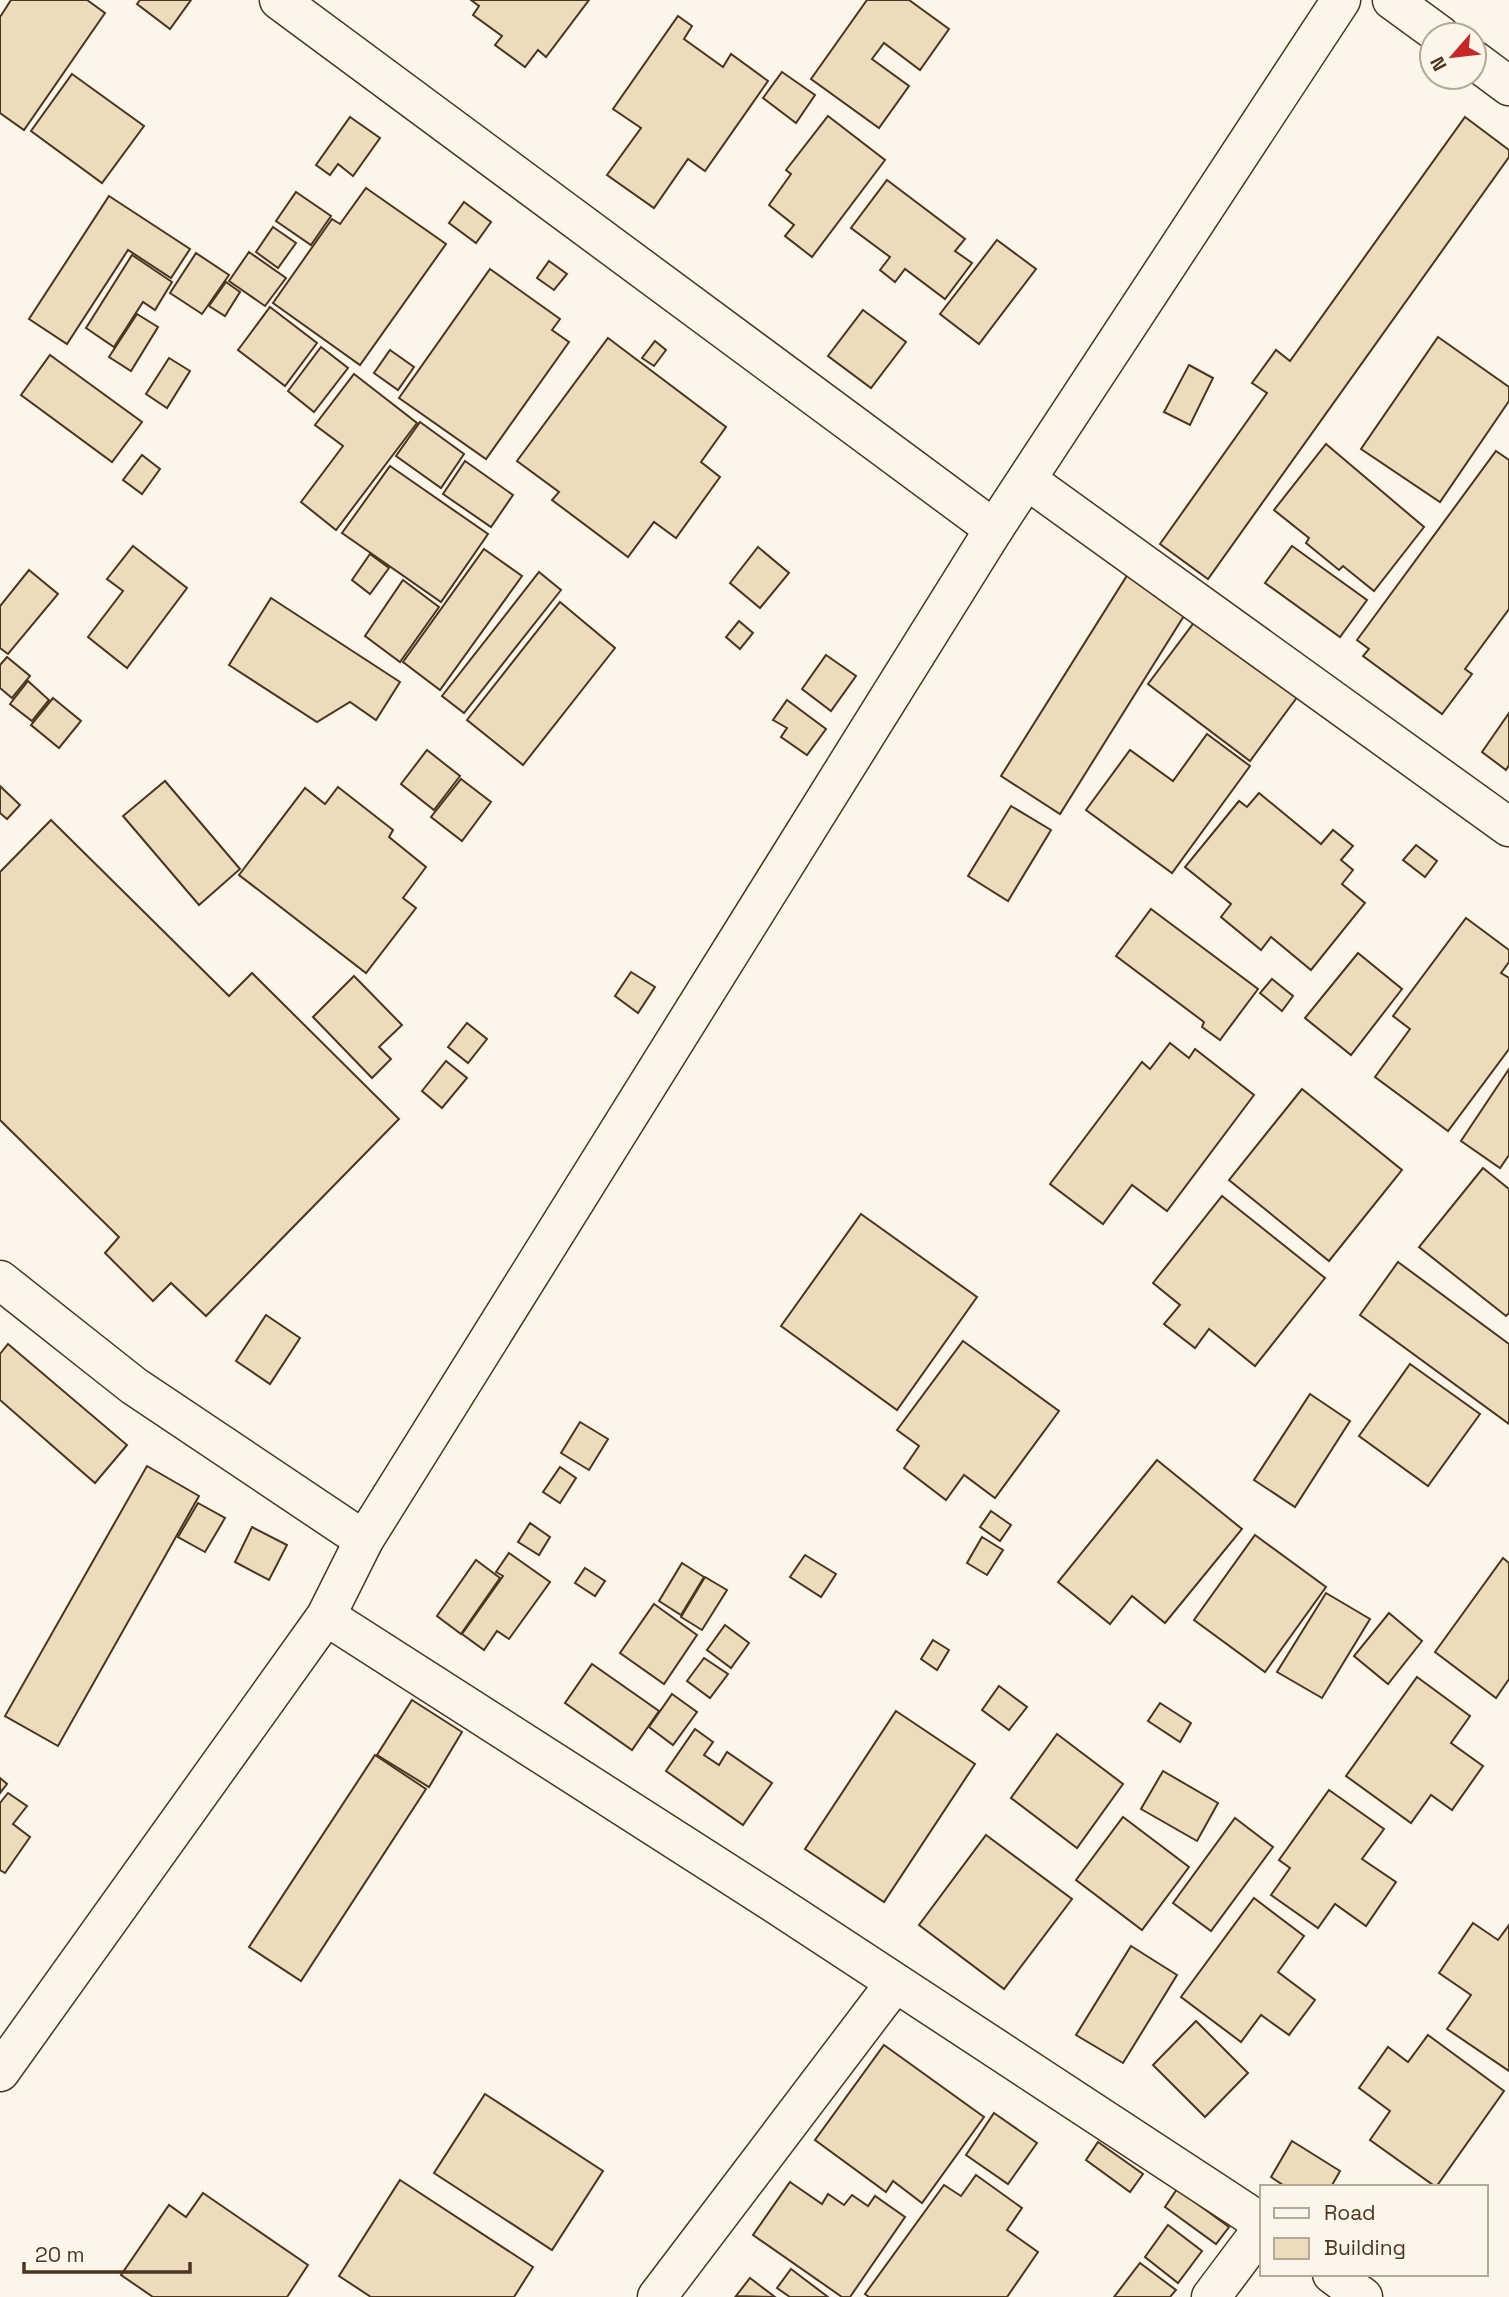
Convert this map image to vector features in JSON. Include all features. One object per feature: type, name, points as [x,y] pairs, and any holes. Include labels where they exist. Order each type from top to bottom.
[{"type":"street","points":[[279,0],[994,529]]},
{"type":"street","points":[[1392,0],[1421,21]]},
{"type":"street","points":[[0,2072],[326,1616],[364,1539],[994,529],[1331,4]]},
{"type":"street","points":[[1488,70],[1509,86]]},
{"type":"street","points":[[1027,480],[1509,827]]},
{"type":"street","points":[[0,1280],[134,1386],[364,1539]]},
{"type":"street","points":[[326,1616],[763,1896],[1260,2225]]},
{"type":"street","points":[[657,2297],[895,1983]]},
{"type":"street","points":[[1211,2297],[1260,2229]]},
{"type":"street","points":[[1335,2276],[1363,2297]]},
{"type":"building","points":[[11,0],[87,0],[105,13],[24,130],[0,113],[0,17]]},
{"type":"building","points":[[140,0],[191,0],[170,29],[137,4]]},
{"type":"building","points":[[471,0],[589,0],[546,57],[538,50],[525,67],[495,45],[502,36],[473,15],[479,6]]},
{"type":"building","points":[[867,0],[909,0],[949,29],[920,70],[884,43],[872,59],[909,86],[879,128],[811,79]]},
{"type":"building","points":[[678,16],[692,26],[684,39],[723,67],[731,54],[768,81],[705,171],[688,159],[654,208],[607,175],[641,128],[613,109]]},
{"type":"building","points":[[782,72],[815,95],[796,123],[763,98]]},
{"type":"building","points":[[72,74],[144,126],[102,183],[31,131]]},
{"type":"building","points":[[828,116],[885,160],[812,257],[785,236],[794,225],[769,205],[791,174],[786,170]]},
{"type":"building","points":[[350,117],[380,138],[353,176],[338,164],[330,175],[316,165]]},
{"type":"building","points":[[1465,117],[1509,150],[1509,157],[1208,579],[1160,544],[1267,393],[1252,383],[1276,350],[1290,361]]},
{"type":"building","points":[[887,180],[965,239],[955,251],[972,263],[945,299],[905,269],[895,282],[880,270],[890,257],[851,228]]},
{"type":"building","points":[[366,188],[446,244],[360,365],[273,303],[332,219],[340,224]]},
{"type":"building","points":[[296,192],[331,216],[311,245],[276,221]]},
{"type":"building","points":[[109,196],[190,249],[171,278],[128,250],[67,344],[29,319]]},
{"type":"building","points":[[464,202],[491,222],[476,243],[449,223]]},
{"type":"building","points":[[273,227],[296,243],[278,268],[256,252]]},
{"type":"building","points":[[997,240],[1036,269],[979,344],[940,314]]},
{"type":"building","points":[[249,252],[286,278],[265,306],[229,281]]},
{"type":"building","points":[[196,253],[229,275],[202,314],[170,293]]},
{"type":"building","points":[[132,255],[172,282],[155,310],[143,302],[114,347],[86,328]]},
{"type":"building","points":[[549,261],[567,274],[554,290],[537,278]]},
{"type":"building","points":[[490,269],[560,319],[552,330],[569,342],[486,459],[399,398]]},
{"type":"building","points":[[226,282],[240,292],[225,316],[209,306]]},
{"type":"building","points":[[270,307],[317,343],[285,386],[238,350]]},
{"type":"building","points":[[863,310],[906,342],[871,388],[828,356]]},
{"type":"building","points":[[137,314],[158,327],[131,371],[109,357]]},
{"type":"building","points":[[1438,337],[1509,387],[1509,401],[1440,502],[1361,449]]},
{"type":"building","points":[[608,338],[726,427],[701,462],[720,477],[676,538],[654,522],[628,557],[552,500],[559,492],[517,461]]},
{"type":"building","points":[[655,341],[666,350],[654,366],[642,358]]},
{"type":"building","points":[[321,347],[348,368],[314,412],[288,391]]},
{"type":"building","points":[[390,350],[414,367],[398,390],[374,373]]},
{"type":"building","points":[[50,355],[142,422],[112,462],[21,395]]},
{"type":"building","points":[[169,358],[190,371],[167,408],[146,394]]},
{"type":"building","points":[[1189,365],[1213,378],[1190,425],[1164,412]]},
{"type":"building","points":[[354,374],[417,423],[336,530],[301,502],[343,446],[315,425]]},
{"type":"building","points":[[420,422],[464,454],[441,488],[396,456]]},
{"type":"building","points":[[1326,444],[1424,527],[1374,591],[1343,566],[1339,570],[1306,543],[1309,538],[1274,510]]},
{"type":"building","points":[[1496,451],[1509,460],[1509,609],[1465,669],[1472,674],[1442,714],[1363,656],[1369,649],[1357,640]]},
{"type":"building","points":[[142,455],[160,469],[142,494],[123,480]]},
{"type":"building","points":[[465,461],[513,495],[491,527],[443,494]]},
{"type":"building","points":[[390,466],[488,534],[441,602],[342,533]]},
{"type":"building","points":[[133,546],[187,588],[127,668],[88,637],[123,591],[107,579]]},
{"type":"building","points":[[1292,546],[1367,600],[1340,637],[1265,583]]},
{"type":"building","points":[[758,547],[789,573],[760,608],[730,583]]},
{"type":"building","points":[[484,549],[522,576],[440,690],[403,662]]},
{"type":"building","points":[[370,554],[389,568],[370,594],[352,580]]},
{"type":"building","points":[[29,570],[58,594],[8,654],[0,648],[0,606]]},
{"type":"building","points":[[539,572],[561,590],[464,713],[442,696]]},
{"type":"building","points":[[1128,574],[1187,611],[1060,814],[1001,776]]},
{"type":"building","points":[[403,580],[439,607],[400,662],[365,636]]},
{"type":"building","points":[[271,598],[400,682],[376,720],[350,702],[317,722],[229,665]]},
{"type":"building","points":[[560,602],[615,648],[523,765],[467,720]]},
{"type":"building","points":[[1196,620],[1298,696],[1250,761],[1148,684]]},
{"type":"building","points":[[739,621],[753,633],[740,649],[726,637]]},
{"type":"building","points":[[826,655],[856,676],[831,711],[802,689]]},
{"type":"building","points":[[7,657],[30,676],[12,698],[0,688],[0,665]]},
{"type":"building","points":[[28,681],[49,700],[32,721],[10,704]]},
{"type":"building","points":[[53,698],[81,721],[59,748],[31,725]]},
{"type":"building","points":[[787,700],[826,729],[807,755],[781,737],[787,728],[773,720]]},
{"type":"building","points":[[1509,713],[1509,765],[1506,770],[1482,752]]},
{"type":"building","points":[[1207,734],[1250,766],[1172,873],[1086,810],[1130,750],[1173,781]]},
{"type":"building","points":[[427,750],[460,776],[434,810],[401,784]]},
{"type":"building","points":[[461,779],[491,802],[462,841],[431,817]]},
{"type":"building","points":[[165,781],[240,869],[199,905],[123,816]]},
{"type":"building","points":[[0,786],[20,805],[7,819],[0,813]]},
{"type":"building","points":[[338,787],[393,830],[389,837],[426,867],[403,898],[416,908],[366,973],[239,875],[305,788],[325,804]]},
{"type":"building","points":[[1259,793],[1321,844],[1333,830],[1353,846],[1341,860],[1353,870],[1342,884],[1365,903],[1311,970],[1271,937],[1261,950],[1221,917],[1231,904],[1185,867],[1239,801],[1247,807]]},
{"type":"building","points":[[1011,806],[1051,830],[1008,901],[968,876]]},
{"type":"building","points":[[51,820],[229,996],[252,973],[399,1119],[206,1316],[171,1283],[153,1301],[105,1253],[119,1237],[0,1120],[0,872]]},
{"type":"building","points":[[1416,845],[1437,861],[1425,877],[1403,860]]},
{"type":"building","points":[[1151,909],[1258,989],[1220,1040],[1202,1027],[1204,1022],[1116,956]]},
{"type":"building","points":[[1466,918],[1509,950],[1509,962],[1501,973],[1509,978],[1509,1049],[1448,1131],[1375,1077],[1410,1029],[1393,1016]]},
{"type":"building","points":[[1358,953],[1402,989],[1351,1055],[1305,1018]]},
{"type":"building","points":[[631,972],[655,987],[638,1013],[615,996]]},
{"type":"building","points":[[354,976],[402,1025],[379,1047],[391,1059],[372,1078],[313,1017]]},
{"type":"building","points":[[1272,979],[1293,996],[1282,1011],[1260,993]]},
{"type":"building","points":[[467,1023],[487,1039],[468,1063],[448,1047]]},
{"type":"building","points":[[1170,1043],[1189,1058],[1195,1049],[1254,1095],[1167,1211],[1132,1185],[1103,1224],[1050,1184],[1142,1062],[1150,1069]]},
{"type":"building","points":[[446,1061],[467,1078],[442,1108],[422,1091]]},
{"type":"building","points":[[1509,1069],[1509,1155],[1500,1168],[1461,1141]]},
{"type":"building","points":[[1302,1089],[1402,1170],[1329,1261],[1229,1180]]},
{"type":"building","points":[[1483,1168],[1509,1189],[1509,1313],[1506,1316],[1419,1247]]},
{"type":"building","points":[[1222,1196],[1325,1278],[1255,1366],[1209,1329],[1195,1348],[1164,1324],[1180,1305],[1153,1283]]},
{"type":"building","points":[[861,1214],[977,1297],[897,1410],[781,1326]]},
{"type":"building","points":[[1398,1262],[1509,1344],[1509,1424],[1360,1315]]},
{"type":"building","points":[[266,1315],[300,1338],[270,1384],[236,1361]]},
{"type":"building","points":[[963,1341],[1059,1411],[995,1498],[964,1475],[946,1500],[904,1468],[919,1446],[897,1430]]},
{"type":"building","points":[[8,1344],[127,1445],[95,1483],[0,1400],[0,1354]]},
{"type":"building","points":[[1410,1364],[1480,1414],[1428,1486],[1359,1436]]},
{"type":"building","points":[[1310,1394],[1350,1421],[1295,1507],[1254,1480]]},
{"type":"building","points":[[580,1422],[608,1439],[589,1470],[561,1453]]},
{"type":"building","points":[[1157,1460],[1242,1529],[1165,1623],[1132,1596],[1110,1624],[1058,1582]]},
{"type":"building","points":[[147,1466],[199,1496],[58,1746],[5,1716]]},
{"type":"building","points":[[560,1467],[576,1478],[560,1503],[543,1492]]},
{"type":"building","points":[[198,1503],[225,1518],[205,1552],[178,1537]]},
{"type":"building","points":[[991,1511],[1011,1525],[1000,1541],[980,1527]]},
{"type":"building","points":[[530,1523],[550,1537],[539,1555],[518,1542]]},
{"type":"building","points":[[252,1527],[287,1545],[269,1580],[235,1562]]},
{"type":"building","points":[[1255,1535],[1326,1587],[1265,1672],[1194,1620]]},
{"type":"building","points":[[982,1537],[1003,1550],[987,1575],[967,1563]]},
{"type":"building","points":[[509,1553],[550,1582],[509,1639],[497,1631],[484,1650],[462,1634],[503,1576],[496,1572]]},
{"type":"building","points":[[805,1555],[836,1574],[821,1597],[790,1577]]},
{"type":"building","points":[[1503,1558],[1509,1563],[1509,1679],[1496,1698],[1435,1652]]},
{"type":"building","points":[[476,1560],[500,1578],[461,1634],[437,1616]]},
{"type":"building","points":[[682,1563],[704,1577],[681,1615],[659,1601]]},
{"type":"building","points":[[585,1568],[605,1581],[595,1596],[575,1583]]},
{"type":"building","points":[[705,1577],[727,1590],[702,1630],[681,1617]]},
{"type":"building","points":[[1326,1593],[1370,1619],[1322,1698],[1277,1672]]},
{"type":"building","points":[[654,1604],[697,1635],[664,1684],[620,1653]]},
{"type":"building","points":[[1389,1613],[1422,1641],[1388,1684],[1354,1656]]},
{"type":"building","points":[[725,1625],[749,1643],[731,1668],[707,1650]]},
{"type":"building","points":[[933,1640],[949,1650],[937,1670],[921,1659]]},
{"type":"building","points":[[704,1658],[728,1674],[710,1698],[687,1681]]},
{"type":"building","points":[[592,1664],[659,1711],[632,1750],[565,1703]]},
{"type":"building","points":[[1417,1677],[1470,1716],[1451,1743],[1483,1766],[1452,1810],[1431,1795],[1411,1823],[1346,1776]]},
{"type":"building","points":[[999,1686],[1027,1707],[1009,1730],[982,1710]]},
{"type":"building","points":[[672,1694],[697,1712],[673,1745],[649,1727]]},
{"type":"building","points":[[412,1700],[462,1732],[429,1787],[377,1755]]},
{"type":"building","points":[[1160,1703],[1191,1723],[1180,1742],[1148,1721]]},
{"type":"building","points":[[896,1711],[975,1764],[884,1902],[805,1849]]},
{"type":"building","points":[[695,1729],[713,1742],[704,1755],[719,1765],[727,1752],[772,1783],[743,1825],[666,1771]]},
{"type":"building","points":[[1057,1734],[1123,1784],[1077,1848],[1011,1798]]},
{"type":"building","points":[[375,1755],[426,1789],[301,1981],[249,1947]]},
{"type":"building","points":[[1163,1771],[1218,1803],[1197,1841],[1141,1809]]},
{"type":"building","points":[[0,1778],[7,1784],[0,1793]]},
{"type":"building","points":[[1329,1790],[1384,1829],[1362,1859],[1396,1882],[1366,1926],[1335,1904],[1318,1928],[1271,1895],[1290,1868],[1279,1860]]},
{"type":"building","points":[[8,1793],[27,1806],[13,1824],[30,1837],[5,1873],[0,1870],[0,1803]]},
{"type":"building","points":[[1123,1817],[1189,1867],[1142,1930],[1076,1880]]},
{"type":"building","points":[[1235,1818],[1273,1847],[1211,1931],[1173,1903]]},
{"type":"building","points":[[986,1835],[1072,1899],[1004,1989],[919,1925]]},
{"type":"building","points":[[1254,1898],[1304,1936],[1278,1972],[1315,2000],[1289,2035],[1261,2015],[1241,2042],[1181,1997]]},
{"type":"building","points":[[1473,1923],[1498,1940],[1509,1925],[1509,2071],[1447,2029],[1471,1995],[1439,1973]]},
{"type":"building","points":[[1131,1946],[1177,1975],[1123,2063],[1076,2035]]},
{"type":"building","points":[[1196,2021],[1248,2073],[1205,2117],[1153,2065]]},
{"type":"building","points":[[1428,2035],[1504,2091],[1437,2185],[1433,2185],[1370,2140],[1390,2111],[1359,2088],[1388,2047],[1408,2062]]},
{"type":"building","points":[[884,2045],[984,2117],[922,2203],[893,2181],[886,2192],[815,2140]]},
{"type":"building","points":[[485,2094],[603,2171],[552,2250],[434,2173]]},
{"type":"building","points":[[994,2113],[1037,2143],[1008,2184],[966,2155]]},
{"type":"building","points":[[1292,2141],[1340,2171],[1332,2185],[1283,2185],[1271,2177]]},
{"type":"building","points":[[1098,2142],[1143,2174],[1130,2192],[1086,2160]]},
{"type":"building","points":[[976,2175],[1022,2208],[1007,2230],[1038,2252],[1007,2297],[869,2297],[865,2294],[944,2185],[961,2196]]},
{"type":"building","points":[[400,2180],[533,2267],[514,2297],[371,2297],[339,2276]]},
{"type":"building","points":[[790,2182],[822,2204],[828,2194],[844,2205],[852,2195],[868,2206],[875,2196],[905,2217],[850,2297],[842,2297],[753,2235]]},
{"type":"building","points":[[1177,2189],[1229,2227],[1216,2244],[1165,2207]]},
{"type":"building","points":[[203,2193],[308,2265],[287,2297],[153,2297],[121,2275],[169,2205],[186,2217]]},
{"type":"building","points":[[1168,2225],[1202,2251],[1178,2283],[1145,2257]]},
{"type":"building","points":[[1140,2263],[1176,2290],[1170,2297],[1114,2297]]},
{"type":"building","points":[[791,2269],[828,2297],[790,2297],[777,2288]]},
{"type":"building","points":[[750,2278],[775,2297],[736,2296]]}]
